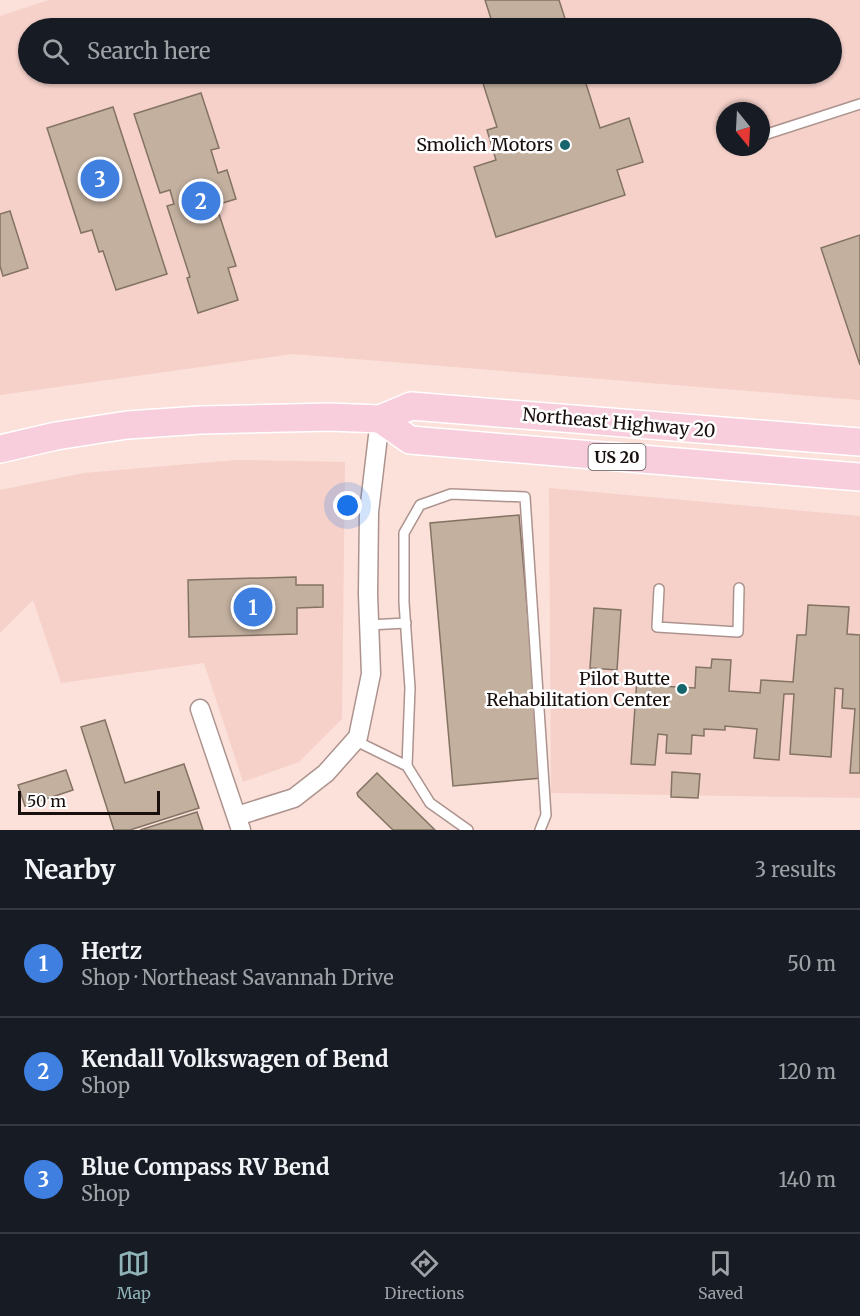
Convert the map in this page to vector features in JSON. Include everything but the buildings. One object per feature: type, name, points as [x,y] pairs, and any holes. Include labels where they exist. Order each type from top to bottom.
[{"type":"main road","name":"Northeast Highway 20","points":[[0,449],[56,436],[127,425],[201,420],[330,417],[380,419],[411,406],[860,442]]},
{"type":"main road","name":"Northeast Highway 20","points":[[380,419],[410,440],[860,477]]},
{"type":"main road","points":[[0,432],[36,423],[56,436],[37,454],[0,463]]},
{"type":"street","points":[[200,709],[239,823],[294,798],[326,773],[358,737],[371,674],[369,512],[380,419]]},
{"type":"lane","points":[[770,133],[860,104]]},
{"type":"lane","points":[[407,766],[410,688],[404,533],[420,505],[452,494],[525,497],[546,815],[540,830]]},
{"type":"lane","points":[[659,589],[657,627],[738,632],[739,588]]},
{"type":"lane","points":[[369,624],[406,623]]},
{"type":"lane","points":[[354,740],[407,766],[430,803],[468,830]]},
{"type":"shaded area","points":[[49,0],[860,0],[860,400],[293,354],[0,395],[0,16]]},
{"type":"shaded area","points":[[236,460],[345,462],[342,719],[299,762],[243,782],[204,663],[61,683],[33,600],[0,633],[0,490],[84,473]]},
{"type":"shaded area","points":[[549,488],[860,516],[860,798],[551,793]]},
{"type":"place","name":"Smolich Motors","points":[[565,145]]},
{"type":"place","name":"Blue Compass RV Bend","points":[[100,179]]},
{"type":"place","name":"Kendall Volkswagen of Bend","points":[[201,201]]},
{"type":"place","name":"Hertz","points":[[253,607]]},
{"type":"place","name":"Pilot Butte Rehabilitation Center","points":[[682,689]]}]
